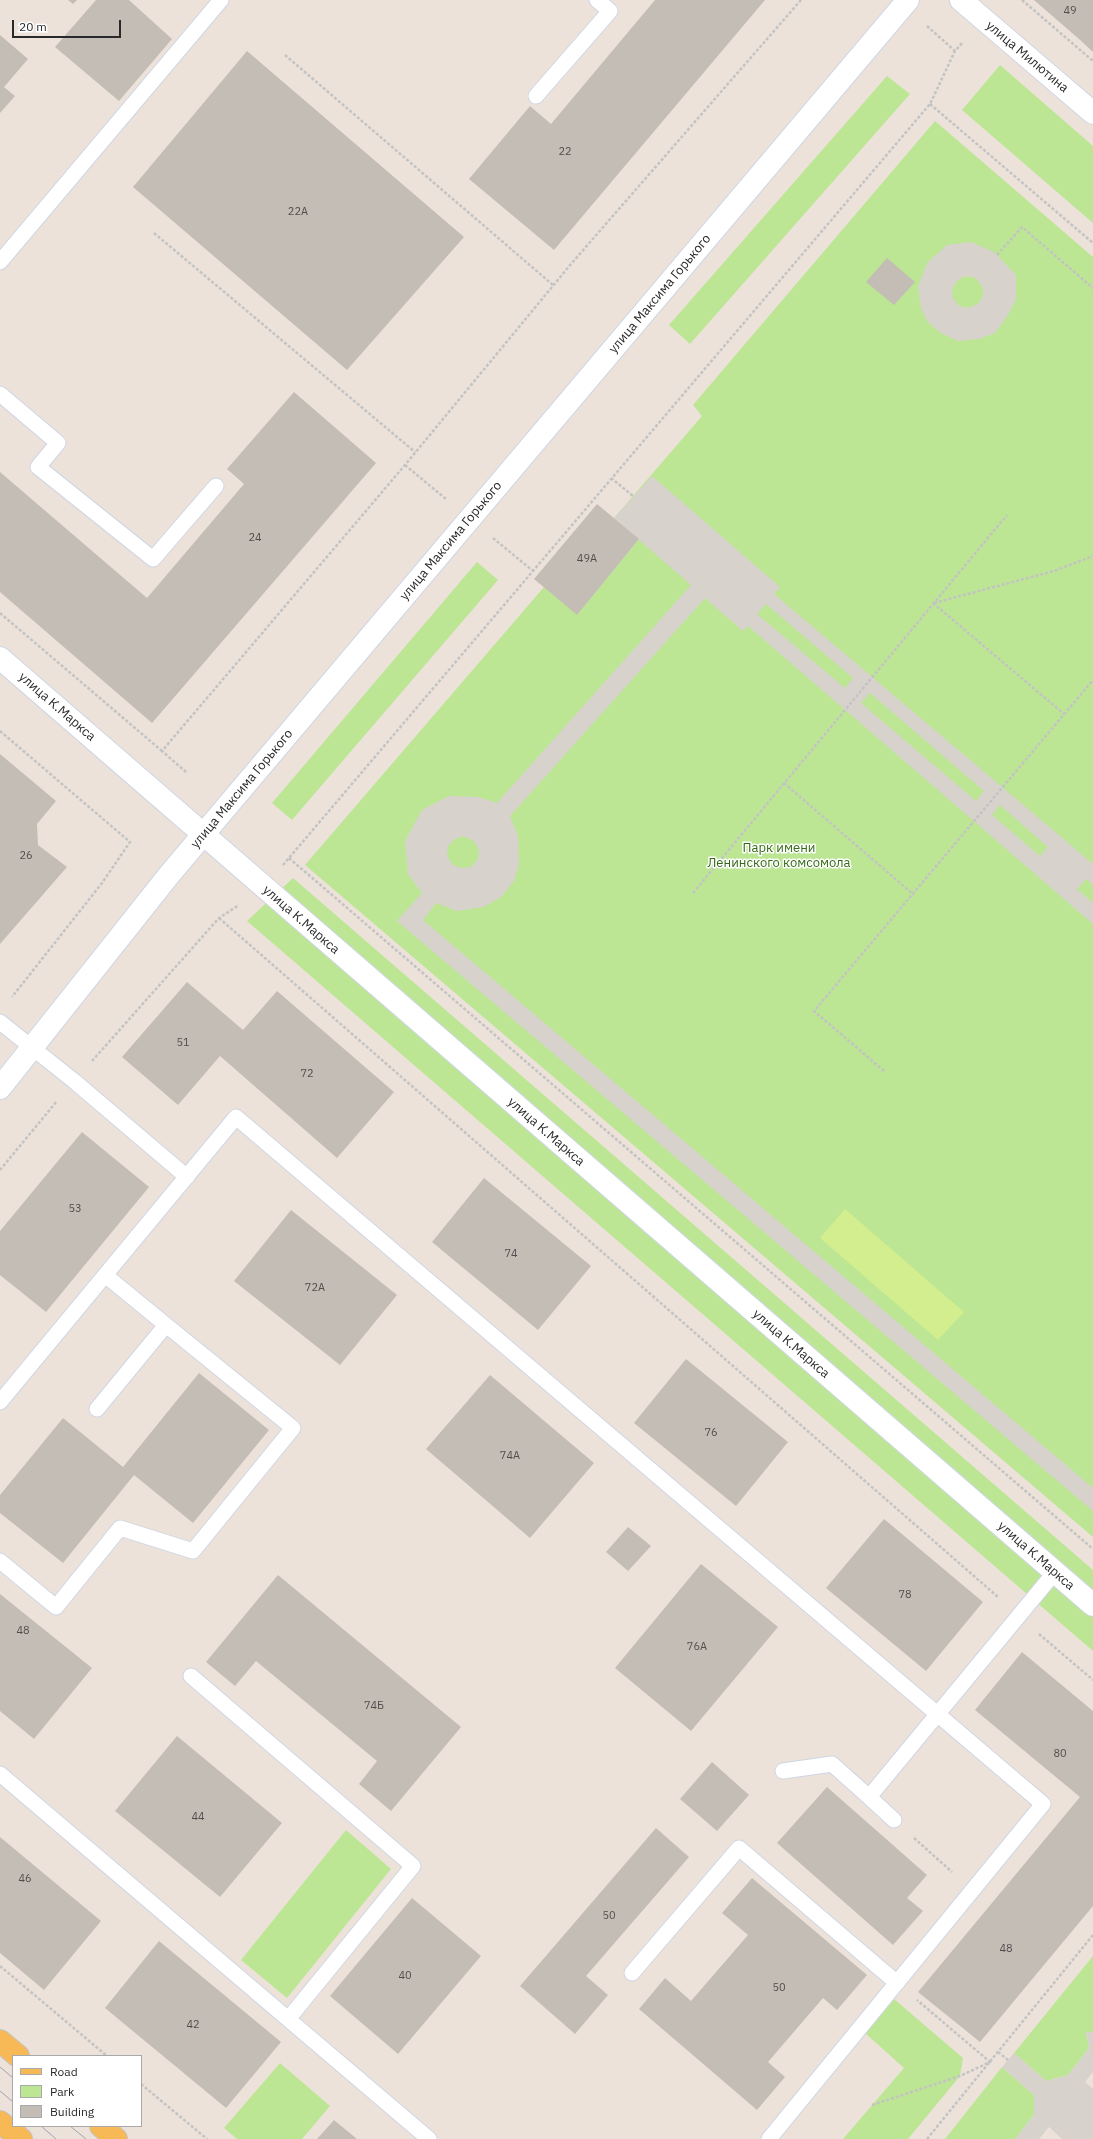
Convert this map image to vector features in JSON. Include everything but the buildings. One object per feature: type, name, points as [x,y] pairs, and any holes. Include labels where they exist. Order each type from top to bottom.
[{"type":"main road","points":[[0,2041],[17,2055]]},
{"type":"main road","points":[[0,2122],[21,2139]]},
{"type":"main road","points":[[101,2127],[116,2139]]},
{"type":"street","name":"улица Максима Горького","points":[[0,1088],[203,835],[908,0]]},
{"type":"street","name":"улица Милютина","points":[[960,0],[1093,113]]},
{"type":"street","name":"улица К.Маркса","points":[[0,658],[1093,1605]]},
{"type":"lane","points":[[0,262],[221,0]]},
{"type":"lane","points":[[536,96],[610,11],[597,0]]},
{"type":"lane","points":[[0,394],[58,443],[38,467],[153,559],[216,486]]},
{"type":"lane","points":[[0,1022],[74,1081],[186,1177]]},
{"type":"lane","points":[[0,1402],[236,1117],[1043,1804],[973,1892],[770,2139]]},
{"type":"lane","points":[[0,1562],[56,1607],[120,1528],[193,1551],[293,1428],[105,1275]]},
{"type":"lane","points":[[97,1409],[166,1325]]},
{"type":"lane","points":[[869,1797],[1055,1572]]},
{"type":"lane","points":[[190,1676],[413,1866],[289,2018]]},
{"type":"lane","points":[[783,1771],[832,1764],[894,1820]]},
{"type":"lane","points":[[0,1774],[289,2018],[429,2139]]},
{"type":"lane","points":[[632,1973],[739,1848],[897,1983]]},
{"type":"path","points":[[162,751],[415,452],[553,285],[801,0]]},
{"type":"path","points":[[1022,0],[1093,61]]},
{"type":"path","points":[[982,19],[955,51],[930,104],[289,858],[1093,1548]]},
{"type":"path","points":[[285,55],[553,285]]},
{"type":"path","points":[[930,104],[1093,243]]},
{"type":"path","points":[[997,255],[1022,227],[1093,288]]},
{"type":"path","points":[[154,232],[415,452]]},
{"type":"path","points":[[612,478],[633,496]]},
{"type":"path","points":[[693,893],[1007,515]]},
{"type":"path","points":[[933,604],[1054,571],[1093,556]]},
{"type":"path","points":[[933,604],[1064,714]]},
{"type":"path","points":[[0,613],[186,772]]},
{"type":"path","points":[[884,1071],[814,1010],[914,895],[1093,680]]},
{"type":"path","points":[[0,730],[130,842],[102,884],[10,999]]},
{"type":"path","points":[[784,783],[914,895]]},
{"type":"path","points":[[0,1170],[74,1081],[219,918],[1093,1680]]},
{"type":"path","points":[[894,1820],[973,1892]]},
{"type":"path","points":[[927,2139],[1093,1935]]},
{"type":"path","points":[[0,1966],[107,2055]]},
{"type":"path","points":[[897,1983],[990,2062]]},
{"type":"path","points":[[998,2052],[1008,2060]]},
{"type":"path","points":[[872,2105],[960,2076],[990,2062]]},
{"type":"path","points":[[142,2085],[207,2139]]},
{"type":"green space","points":[[1000,65],[1093,146],[1093,223],[962,110]]},
{"type":"green space","points":[[887,76],[910,94],[690,344],[669,325]]},
{"type":"green space","name":"Парк имени Ленинского комсомола","points":[[935,121],[1093,257],[1093,1537],[305,865],[544,587],[577,614],[639,539],[614,518],[702,416],[693,405]]},
{"type":"green space","points":[[477,562],[498,580],[292,820],[272,803]]},
{"type":"green space","points":[[293,878],[1093,1570],[1093,1651],[247,921]]},
{"type":"green space","points":[[845,1209],[964,1312],[938,1340],[820,1238]]},
{"type":"green space","points":[[346,1830],[391,1869],[287,1998],[241,1960]]},
{"type":"green space","points":[[1093,1956],[1093,2032],[1086,2032],[1089,2048],[1068,2075],[1046,2081],[1014,2053]]},
{"type":"green space","points":[[894,1999],[963,2058],[960,2076],[908,2139],[843,2139],[904,2068],[865,2033]]},
{"type":"green space","points":[[280,2063],[330,2106],[302,2139],[237,2139],[224,2128]]},
{"type":"green space","points":[[1002,2067],[1034,2095],[1034,2115],[1015,2139],[945,2139]]},
{"type":"shaded area","points":[[971,242],[994,252],[1016,275],[1016,299],[1008,315],[995,333],[979,339],[958,341],[941,333],[927,321],[921,308],[918,287],[927,263],[947,245]],"holes":[[[965,276],[976,278],[983,288],[983,296],[978,304],[968,308],[959,306],[953,298],[952,289],[957,281]]]},
{"type":"shaded area","points":[[652,476],[780,587],[774,594],[1093,864],[1093,885],[1086,879],[1077,889],[1093,903],[1093,924],[748,626],[743,631],[705,598],[510,816],[518,836],[519,864],[514,881],[501,897],[483,907],[457,911],[436,903],[423,920],[1093,1488],[1093,1511],[397,921],[422,893],[408,874],[405,841],[422,810],[449,796],[478,797],[497,803],[691,585],[614,518]],"holes":[[[766,604],[853,678],[845,688],[757,614]],[[870,693],[984,791],[976,801],[861,703]],[[1000,805],[1048,847],[1040,856],[992,815]],[[463,836],[474,841],[479,850],[478,859],[471,867],[462,868],[453,865],[447,856],[448,846],[455,839]]]},
{"type":"shaded area","points":[[1086,2032],[1093,2032],[1093,2072],[1085,2082],[1093,2089],[1093,2139],[1062,2139],[1049,2127],[1039,2139],[1015,2139],[1034,2115],[1034,2095],[1002,2067],[1014,2053],[1046,2081],[1068,2075],[1089,2048]]},
{"type":"tram line","points":[[0,2067],[12,2077]]},
{"type":"tram line","points":[[0,2091],[12,2101]]},
{"type":"tram line","points":[[42,2127],[56,2139]]},
{"type":"tram line","points":[[71,2127],[86,2139]]}]
